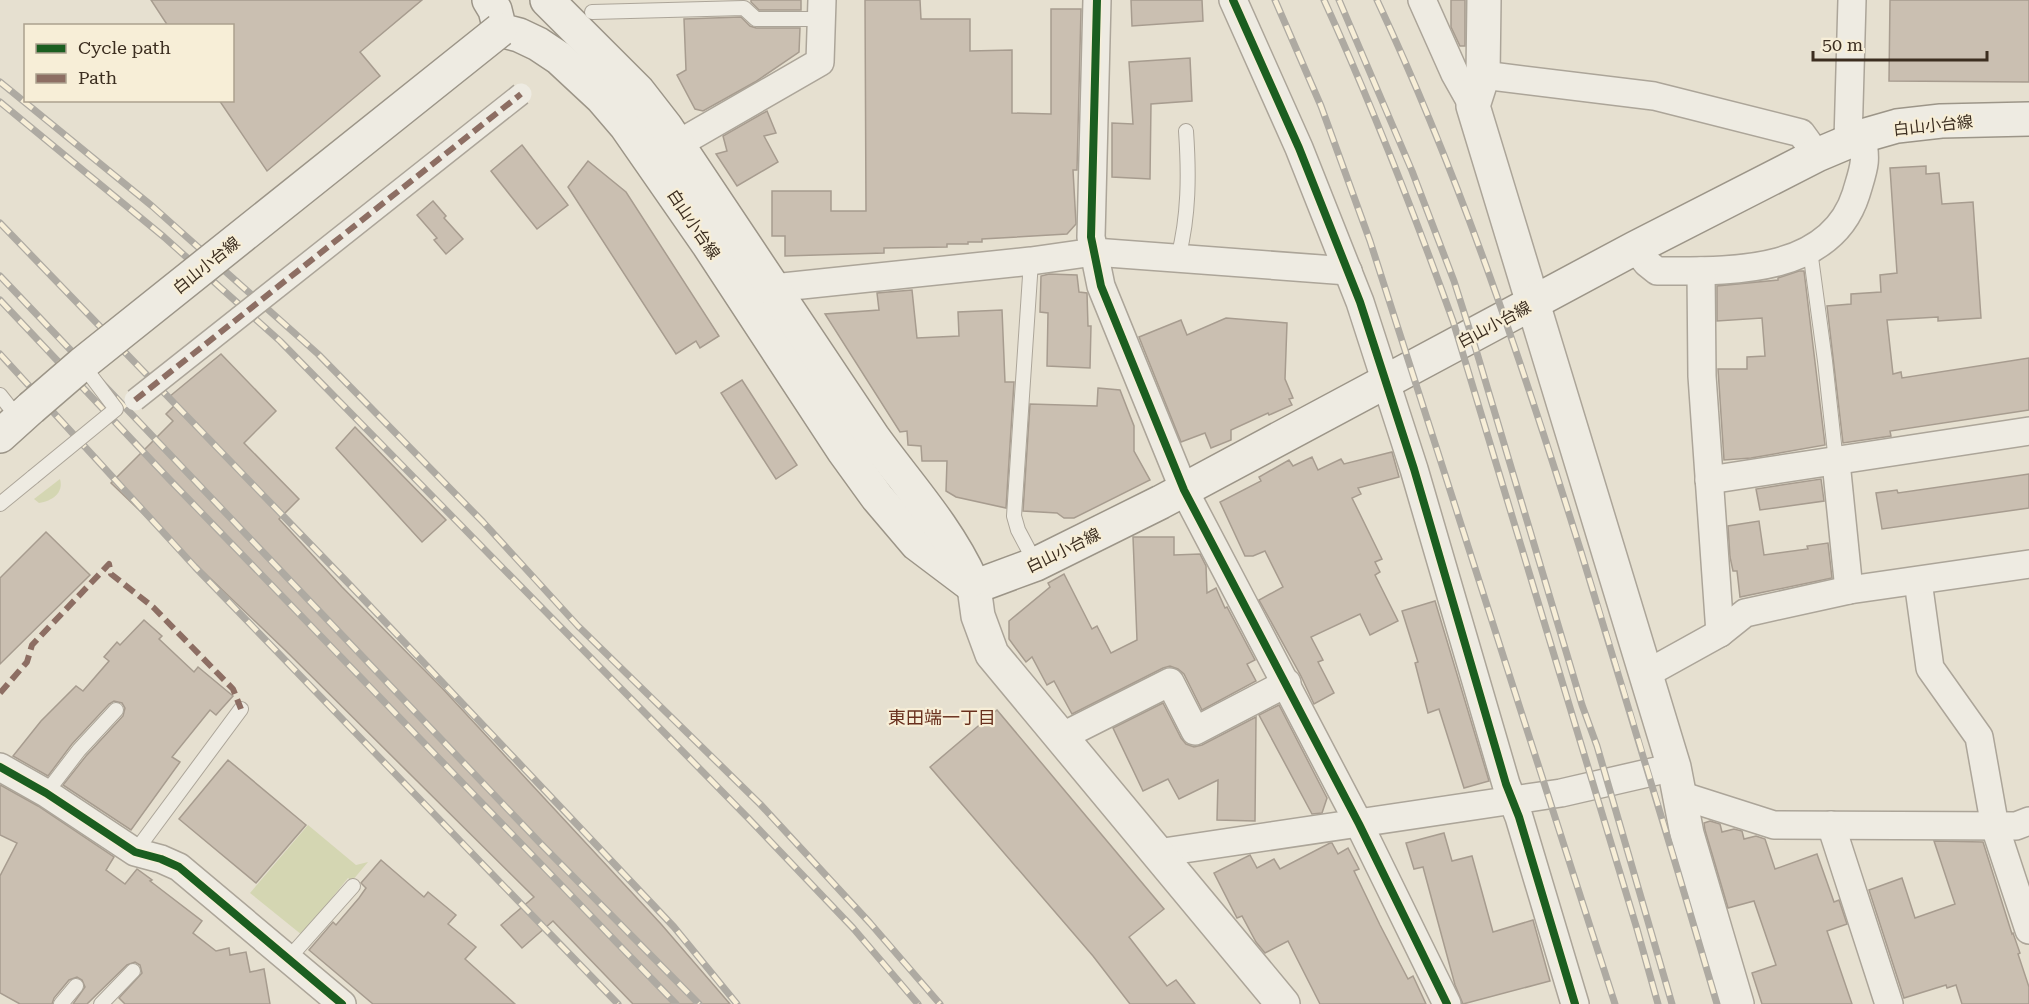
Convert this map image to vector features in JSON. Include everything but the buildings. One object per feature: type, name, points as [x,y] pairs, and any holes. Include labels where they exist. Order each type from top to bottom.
[{"type":"main road","name":"白山小台線","points":[[547,0],[587,14],[638,91],[678,144],[873,437],[940,524],[960,556],[974,587]]},
{"type":"main road","points":[[1484,0],[1483,75],[1473,106],[1646,674],[1677,781],[1687,834],[1737,1004]]},
{"type":"main road","name":"白山小台線","points":[[13,414],[82,364],[494,15],[519,35],[559,58],[602,98],[626,126],[685,210],[843,450],[877,497],[917,544],[974,587]]},
{"type":"main road","name":"白山小台線","points":[[974,587],[1036,564],[1184,490],[1635,248],[1817,154],[1855,138],[1897,126],[1941,121],[2029,119]]},
{"type":"main road","points":[[974,587],[982,632],[992,654],[1283,1004]]},
{"type":"street","points":[[1097,0],[1091,237],[1101,286],[1184,490],[1287,683],[1447,1004]]},
{"type":"street","points":[[1233,0],[1299,148],[1348,271],[1387,381],[1506,784],[1575,1004]]},
{"type":"street","points":[[1422,0],[1455,74],[1473,106]]},
{"type":"street","points":[[1635,248],[1657,271],[1750,269],[1810,250],[1834,232],[1845,220],[1852,206],[1866,161],[1855,138],[1852,0]]},
{"type":"street","points":[[678,144],[820,62],[822,9]]},
{"type":"street","points":[[1483,75],[1654,96],[1801,133],[1817,154]]},
{"type":"street","points":[[135,400],[521,94]]},
{"type":"street","points":[[773,288],[1031,261],[1094,252],[1348,271]]},
{"type":"street","points":[[1701,271],[1705,332],[1702,376],[1720,633]]},
{"type":"street","points":[[1709,480],[1744,478],[2029,431]]},
{"type":"street","points":[[1836,462],[1837,514],[1849,590]]},
{"type":"street","points":[[1646,674],[1720,633],[1745,613],[1849,590],[2029,564]]},
{"type":"street","points":[[1918,581],[1930,668],[1979,737],[1995,827],[2029,930]]},
{"type":"street","points":[[1060,737],[1170,682],[1195,731],[1287,683]]},
{"type":"street","points":[[0,767],[46,793],[135,852],[179,867],[342,1004]]},
{"type":"street","points":[[1157,852],[1359,824],[1562,792],[1677,781],[1774,825],[1995,827],[2016,826],[2029,820]]},
{"type":"street","points":[[1831,825],[1889,1004]]},
{"type":"lane","points":[[587,14],[744,8],[756,19],[822,9]]},
{"type":"lane","points":[[1178,258],[1182,244],[1189,183],[1186,131]]},
{"type":"lane","points":[[1810,250],[1836,462]]},
{"type":"lane","points":[[1031,261],[1014,516],[1018,530],[1036,564]]},
{"type":"lane","points":[[0,504],[116,409],[82,364]]},
{"type":"lane","points":[[135,852],[242,708]]},
{"type":"lane","points":[[46,793],[79,750],[116,710]]},
{"type":"lane","points":[[288,959],[353,886]]},
{"type":"lane","points":[[101,1004],[133,971]]},
{"type":"lane","points":[[61,1004],[76,986]]},
{"type":"green space","points":[[60,479],[61,484],[56,496],[39,503],[34,499]]},
{"type":"green space","points":[[308,825],[356,865],[368,862],[352,881],[348,878],[302,935],[250,893]]},
{"type":"railway","points":[[1275,0],[1321,106],[1370,241],[1615,1004]]},
{"type":"railway","points":[[1324,0],[1392,159],[1453,321],[1658,1004]]},
{"type":"railway","points":[[1339,0],[1412,171],[1454,281],[1582,705],[1597,746],[1672,1004]]},
{"type":"railway","points":[[1377,0],[1408,67],[1463,204],[1537,414],[1582,555],[1717,1004]]},
{"type":"railway","points":[[0,82],[24,102]]},
{"type":"railway","points":[[0,102],[164,237],[280,341],[750,820],[853,928],[918,1004]]},
{"type":"railway","points":[[25,102],[152,206],[318,354],[483,522],[578,626],[760,804],[870,923],[940,1004]]},
{"type":"railway","points":[[0,223],[350,585],[674,927],[737,1004]]},
{"type":"railway","points":[[0,276],[541,844],[699,1004]]},
{"type":"railway","points":[[0,300],[169,479],[676,1004]]},
{"type":"railway","points":[[0,354],[195,567],[618,1004]]},
{"type":"marked path","points":[[135,400],[521,94]]},
{"type":"marked path","points":[[0,693],[27,662],[32,645],[109,564],[111,574],[153,607],[233,689],[241,709]]},
{"type":"cycle path","points":[[1097,0],[1091,237],[1101,286],[1184,490],[1359,824],[1447,1004]]},
{"type":"cycle path","points":[[1233,0],[1299,148],[1360,302],[1414,469],[1506,784],[1519,817],[1575,1004]]},
{"type":"cycle path","points":[[0,767],[46,793],[135,852],[179,867],[342,1004]]},
{"type":"district","name":"東田端一丁目","points":[[942,718]]}]
